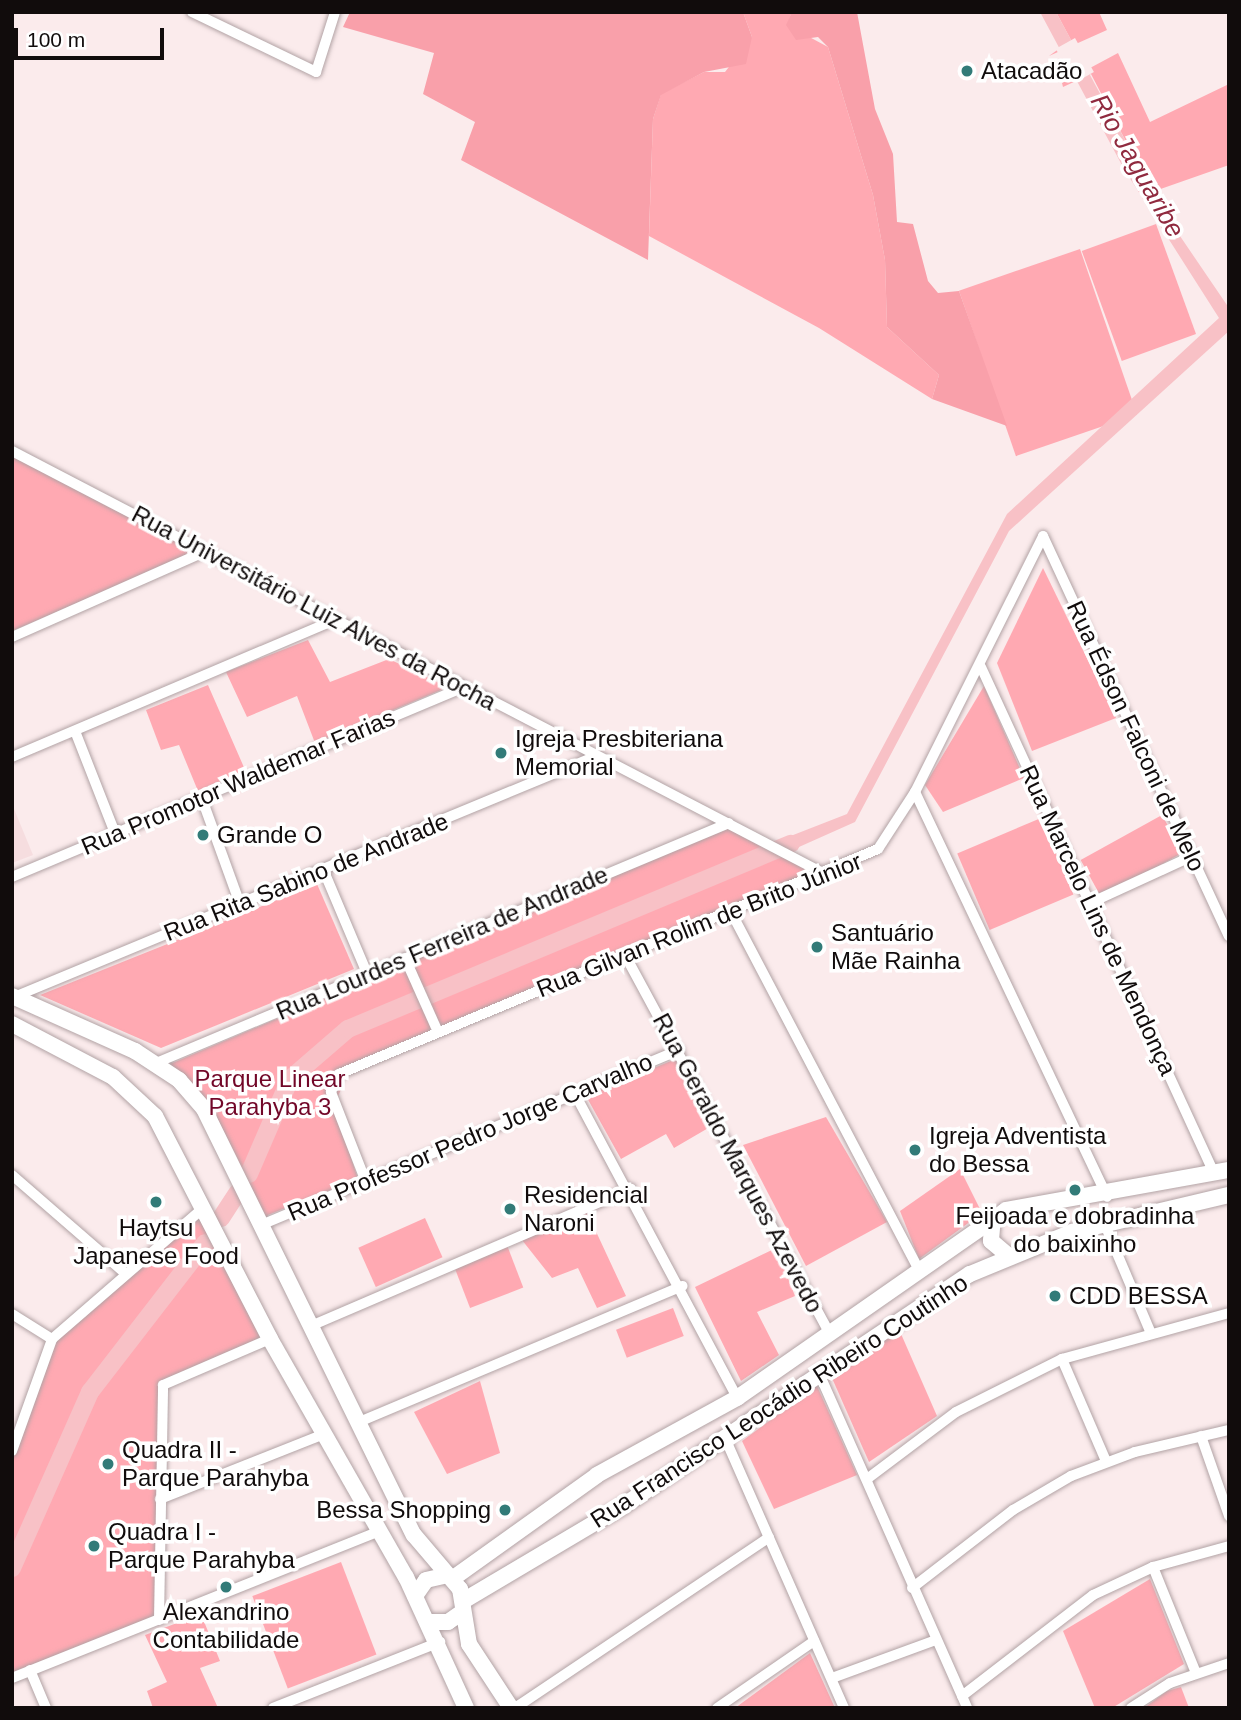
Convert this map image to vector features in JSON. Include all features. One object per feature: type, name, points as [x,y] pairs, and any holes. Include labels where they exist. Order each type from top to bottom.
[{"type":"main road","points":[[13,996],[156,1063],[204,1109],[313,1325],[414,1535],[448,1577],[462,1607],[469,1644],[512,1708]]},
{"type":"main road","points":[[12,1024],[113,1077],[144,1102],[270,1339],[440,1642],[466,1708]]},
{"type":"main road","name":"Rua Francisco Leocádio Ribeiro Coutinho","points":[[448,1577],[597,1475],[737,1398],[920,1272],[993,1217],[1035,1203],[1107,1197],[1221,1172]]},
{"type":"main road","name":"Rua Francisco Leocádio Ribeiro Coutinho","points":[[462,1607],[725,1438],[818,1371],[1009,1256],[1105,1225],[1229,1195]]},
{"type":"main road","points":[[993,1217],[991,1241],[1009,1256]]},
{"type":"main road","points":[[415,1596],[426,1580],[448,1577]]},
{"type":"main road","points":[[429,1622],[448,1622],[462,1607]]},
{"type":"street","points":[[196,13],[316,72],[335,12]]},
{"type":"street","name":"Rua Universitário Luiz Alves da Rocha","points":[[12,451],[596,756],[774,845],[825,874]]},
{"type":"street","name":"Rua Gilvan Rolim de Brito Júnior","points":[[366,1182],[330,1085],[340,1074],[730,910],[825,874],[877,849],[915,792],[981,667],[1044,536]]},
{"type":"street","name":"Rua Édson Falconi de Melo","points":[[1044,536],[1229,936]]},
{"type":"street","points":[[12,637],[206,551]]},
{"type":"street","points":[[12,757],[334,620]]},
{"type":"street","name":"Rua Marcelo Lins de Mendonça","points":[[981,667],[1090,904],[1221,1172]]},
{"type":"street","name":"Rua Promotor Waldemar Farias","points":[[12,877],[463,687]]},
{"type":"street","points":[[75,731],[115,833]]},
{"type":"street","name":"Rua Rita Sabino de Andrade","points":[[13,996],[240,905],[596,756]]},
{"type":"street","points":[[915,792],[1107,1197]]},
{"type":"street","points":[[202,799],[240,905]]},
{"type":"street","name":"Rua Lourdes Ferreira de Andrade","points":[[156,1063],[729,823]]},
{"type":"street","points":[[1090,904],[1192,856]]},
{"type":"street","points":[[323,869],[367,973]]},
{"type":"street","points":[[730,910],[920,1272]]},
{"type":"street","name":"Rua Geraldo Marques Azevedo","points":[[625,955],[679,1050],[830,1334]]},
{"type":"street","points":[[405,958],[439,1032]]},
{"type":"street","name":"Rua Professor Pedro Jorge Carvalho","points":[[261,1225],[679,1050]]},
{"type":"street","points":[[575,1094],[631,1189],[683,1286],[737,1398]]},
{"type":"street","points":[[12,1175],[126,1274]]},
{"type":"street","points":[[313,1325],[631,1189]]},
{"type":"street","points":[[13,1448],[52,1339],[202,1209]]},
{"type":"street","points":[[1105,1225],[1150,1331]]},
{"type":"street","points":[[359,1422],[683,1286]]},
{"type":"street","points":[[867,1479],[956,1412],[1062,1359],[1150,1331],[1229,1312]]},
{"type":"street","points":[[12,1314],[52,1339]]},
{"type":"street","points":[[159,1620],[162,1391],[168,1379],[270,1339]]},
{"type":"street","points":[[1062,1359],[1106,1461]]},
{"type":"street","points":[[818,1371],[967,1708]]},
{"type":"street","points":[[912,1588],[1022,1504],[1106,1461],[1229,1430]]},
{"type":"street","points":[[160,1499],[324,1434]]},
{"type":"street","points":[[1201,1436],[1229,1516]]},
{"type":"street","points":[[725,1438],[844,1708]]},
{"type":"street","points":[[12,1678],[379,1531]]},
{"type":"street","points":[[512,1708],[769,1537]]},
{"type":"street","points":[[962,1696],[1093,1595],[1153,1567],[1229,1546]]},
{"type":"street","points":[[1153,1567],[1196,1672]]},
{"type":"street","points":[[832,1678],[936,1640]]},
{"type":"street","points":[[717,1708],[814,1641]]},
{"type":"street","points":[[273,1708],[440,1642]]},
{"type":"street","points":[[1130,1708],[1196,1672],[1229,1663]]},
{"type":"street","points":[[30,1671],[46,1708]]},
{"type":"shaded area","points":[[350,12],[743,12],[752,37],[746,64],[704,72],[661,95],[653,119],[648,260],[461,160],[475,122],[423,94],[434,53],[343,27]]},
{"type":"shaded area","points":[[792,12],[857,12],[875,109],[893,154],[897,222],[913,224],[928,281],[938,293],[959,291],[1007,426],[932,399],[939,375],[887,327],[885,260],[873,195],[828,47],[818,37],[796,40],[786,25]]},
{"type":"shaded area","points":[[12,804],[33,855],[12,863]]},
{"type":"green space","points":[[743,12],[792,12],[787,25],[828,47],[873,195],[885,260],[887,327],[939,375],[932,399],[819,328],[649,236],[653,119],[661,94],[704,72],[725,72],[752,37]]},
{"type":"green space","points":[[1056,12],[1099,12],[1107,30],[1049,56],[1071,40]]},
{"type":"green space","points":[[1118,53],[1150,122],[1229,84],[1229,165],[1152,192],[1091,74],[1063,87],[1062,83]]},
{"type":"green space","points":[[1156,224],[1196,334],[1122,361],[1082,251]]},
{"type":"green space","points":[[1080,249],[1137,414],[1016,456],[959,291]]},
{"type":"green space","points":[[12,454],[200,551],[12,631]]},
{"type":"green space","points":[[1043,568],[1116,718],[1032,751],[997,663]]},
{"type":"green space","points":[[308,640],[330,682],[389,659],[448,687],[315,743],[297,696],[247,717],[226,672]]},
{"type":"green space","points":[[208,685],[246,772],[198,791],[179,745],[161,750],[146,710]]},
{"type":"green space","points":[[984,686],[1024,778],[943,812],[925,785]]},
{"type":"green space","points":[[1162,815],[1183,853],[1102,898],[1081,860]]},
{"type":"green space","points":[[1041,818],[1073,894],[990,930],[957,854]]},
{"type":"green space","name":"Parque Linear Parahyba 3","points":[[727,828],[822,875],[347,1075],[334,1106],[358,1179],[268,1215],[261,1225],[204,1108],[163,1067]]},
{"type":"green space","points":[[317,884],[354,969],[161,1048],[40,995]]},
{"type":"green space","points":[[678,1058],[710,1127],[674,1148],[666,1134],[621,1159],[586,1096]]},
{"type":"green space","points":[[826,1117],[887,1222],[806,1266],[743,1145]]},
{"type":"green space","points":[[960,1169],[982,1213],[919,1259],[900,1211]]},
{"type":"green space","points":[[586,1210],[626,1296],[597,1308],[578,1268],[552,1278],[522,1240]]},
{"type":"green space","points":[[203,1212],[269,1337],[160,1382],[157,1621],[12,1678],[12,1462],[51,1341]]},
{"type":"green space","points":[[425,1218],[442,1257],[376,1287],[358,1248]]},
{"type":"green space","points":[[505,1240],[523,1288],[470,1308],[452,1260]]},
{"type":"green space","points":[[776,1248],[795,1296],[757,1312],[779,1355],[741,1381],[695,1287]]},
{"type":"green space","points":[[673,1308],[684,1336],[627,1358],[616,1330]]},
{"type":"green space","points":[[898,1327],[937,1416],[869,1462],[832,1378]]},
{"type":"green space","points":[[480,1381],[500,1453],[447,1474],[414,1412]]},
{"type":"green space","points":[[817,1386],[857,1475],[774,1509],[742,1441]]},
{"type":"green space","points":[[341,1562],[376,1654],[288,1688],[252,1596]]},
{"type":"green space","points":[[1150,1579],[1184,1664],[1112,1708],[1095,1708],[1063,1631]]},
{"type":"green space","points":[[201,1614],[220,1661],[200,1668],[218,1708],[153,1708],[147,1691],[167,1682],[145,1635]]},
{"type":"green space","points":[[810,1653],[835,1708],[735,1708]]},
{"type":"green space","points":[[1181,1687],[1189,1708],[1144,1708],[1167,1691]]},
{"type":"water","name":"Rio Jaguaribe","points":[[1040,12],[1056,12],[1165,214],[1229,308],[1229,331],[1009,531],[855,822],[781,855],[765,846],[847,814],[1007,514],[1219,318],[1124,169]]},
{"type":"pier","points":[[1075,38],[1094,72],[1075,83],[1056,49]]},
{"type":"waterway","points":[[249,1174],[290,1079],[348,1029],[791,844]]},
{"type":"waterway","points":[[221,1218],[237,1193]]},
{"type":"waterway","points":[[12,1568],[90,1392],[205,1243]]},
{"type":"place","name":"Atacadão","points":[[967,71]]},
{"type":"place","name":"Igreja Presbiteriana Memorial","points":[[501,753]]},
{"type":"place","name":"Grande O","points":[[203,835]]},
{"type":"place","name":"Santuário Mãe Rainha","points":[[817,947]]},
{"type":"place","name":"Igreja Adventista do Bessa","points":[[915,1150]]},
{"type":"place","name":"Feijoada e dobradinha do baixinho","points":[[1075,1190]]},
{"type":"place","name":"Haytsu Japanese Food","points":[[156,1202]]},
{"type":"place","name":"Residencial Naroni","points":[[510,1209]]},
{"type":"place","name":"CDD BESSA","points":[[1055,1296]]},
{"type":"place","name":"Quadra II - Parque Parahyba","points":[[108,1464]]},
{"type":"place","name":"Bessa Shopping","points":[[505,1510]]},
{"type":"place","name":"Quadra I - Parque Parahyba","points":[[94,1546]]},
{"type":"place","name":"Alexandrino Contabilidade","points":[[226,1587]]}]
